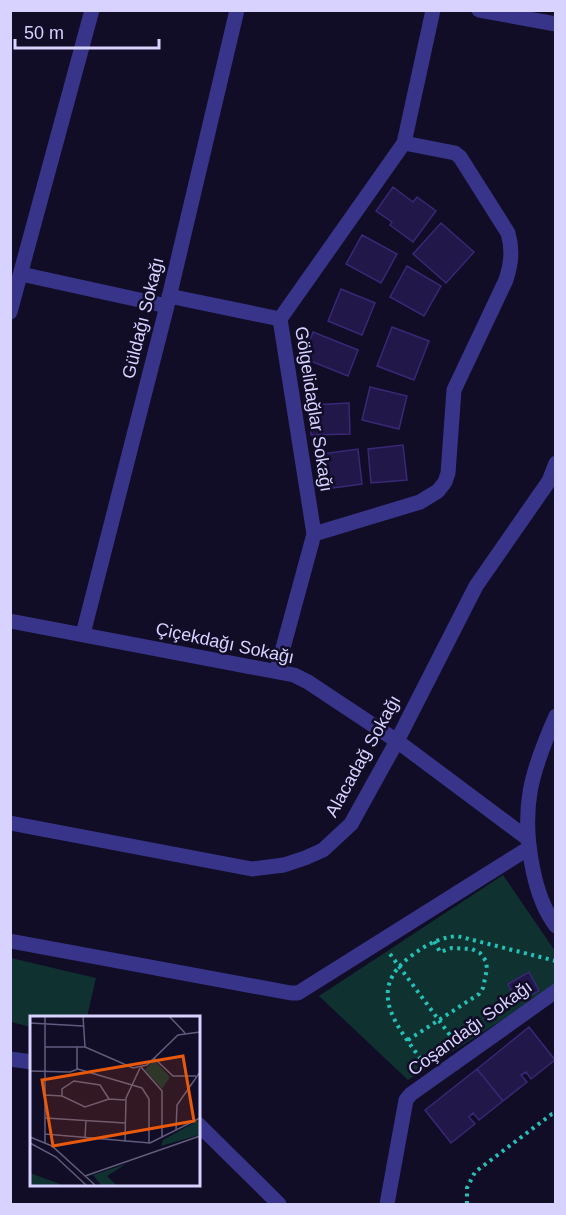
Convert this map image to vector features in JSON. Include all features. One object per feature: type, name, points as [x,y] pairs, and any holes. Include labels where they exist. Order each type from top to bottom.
[{"type":"street","points":[[10,312],[92,10]]},
{"type":"street","name":"Güldağı Sokağı","points":[[83,634],[168,301],[237,10]]},
{"type":"street","name":"Gölgelidağlar Sokağı","points":[[277,670],[314,534],[280,319],[404,143],[433,10]]},
{"type":"street","points":[[479,10],[555,24]]},
{"type":"street","points":[[314,534],[420,502],[438,491],[445,482],[448,472],[454,390],[506,280],[510,266],[511,243],[508,233],[460,157],[454,153],[404,143]]},
{"type":"street","points":[[21,274],[280,319]]},
{"type":"street","name":"Alacadağ Sokağı","points":[[10,824],[252,868],[284,866],[323,850],[351,824],[397,741],[476,586],[552,484],[555,463]]},
{"type":"street","name":"Çiçekdağı Sokağı","points":[[10,621],[294,675],[397,741],[528,843]]},
{"type":"street","points":[[555,716],[533,778],[528,801],[528,843],[541,901],[555,926]]},
{"type":"street","points":[[10,941],[298,993],[528,843]]},
{"type":"street","name":"Coşandağı Sokağı","points":[[387,1204],[403,1108],[411,1094],[555,991]]},
{"type":"street","points":[[10,1059],[30,1062]]},
{"type":"street","points":[[200,1126],[279,1204]]},
{"type":"path","points":[[434,1078],[392,1017],[387,1001],[392,974],[399,966],[434,941],[442,937],[457,936],[555,961]]},
{"type":"path","points":[[476,950],[478,940]]},
{"type":"path","points":[[381,941],[465,1056]]},
{"type":"path","points":[[408,1040],[479,994],[486,980],[486,961],[476,950],[452,948],[440,952],[434,941]]},
{"type":"path","points":[[467,1204],[467,1188],[475,1172],[554,1113]]},
{"type":"green space","points":[[503,875],[555,951],[555,984],[408,1080],[319,996]]},
{"type":"green space","points":[[11,958],[96,978],[87,1016],[30,1016],[30,1027],[11,1022]]},
{"type":"building","points":[[393,187],[413,202],[417,197],[436,211],[413,242],[390,225],[392,222],[376,211]]},
{"type":"building","points":[[441,223],[474,252],[446,283],[413,254]]},
{"type":"building","points":[[362,235],[397,254],[381,283],[346,264]]},
{"type":"building","points":[[407,266],[441,286],[424,316],[390,297]]},
{"type":"building","points":[[341,289],[375,303],[362,335],[328,321]]},
{"type":"building","points":[[392,327],[429,341],[414,380],[377,366]]},
{"type":"building","points":[[313,332],[358,350],[348,376],[303,358]]},
{"type":"building","points":[[370,387],[407,396],[399,429],[362,420]]},
{"type":"building","points":[[349,403],[350,434],[311,435],[310,405]]},
{"type":"building","points":[[403,445],[407,480],[371,483],[368,449]]},
{"type":"building","points":[[358,449],[362,484],[326,489],[322,454]]},
{"type":"building","points":[[529,972],[539,991],[517,1002],[508,984]]},
{"type":"building","points":[[529,1027],[555,1060],[531,1079],[526,1072],[521,1075],[527,1082],[503,1101],[477,1069]]},
{"type":"building","points":[[477,1069],[503,1101],[479,1120],[473,1113],[469,1117],[475,1124],[451,1143],[425,1110]]}]
